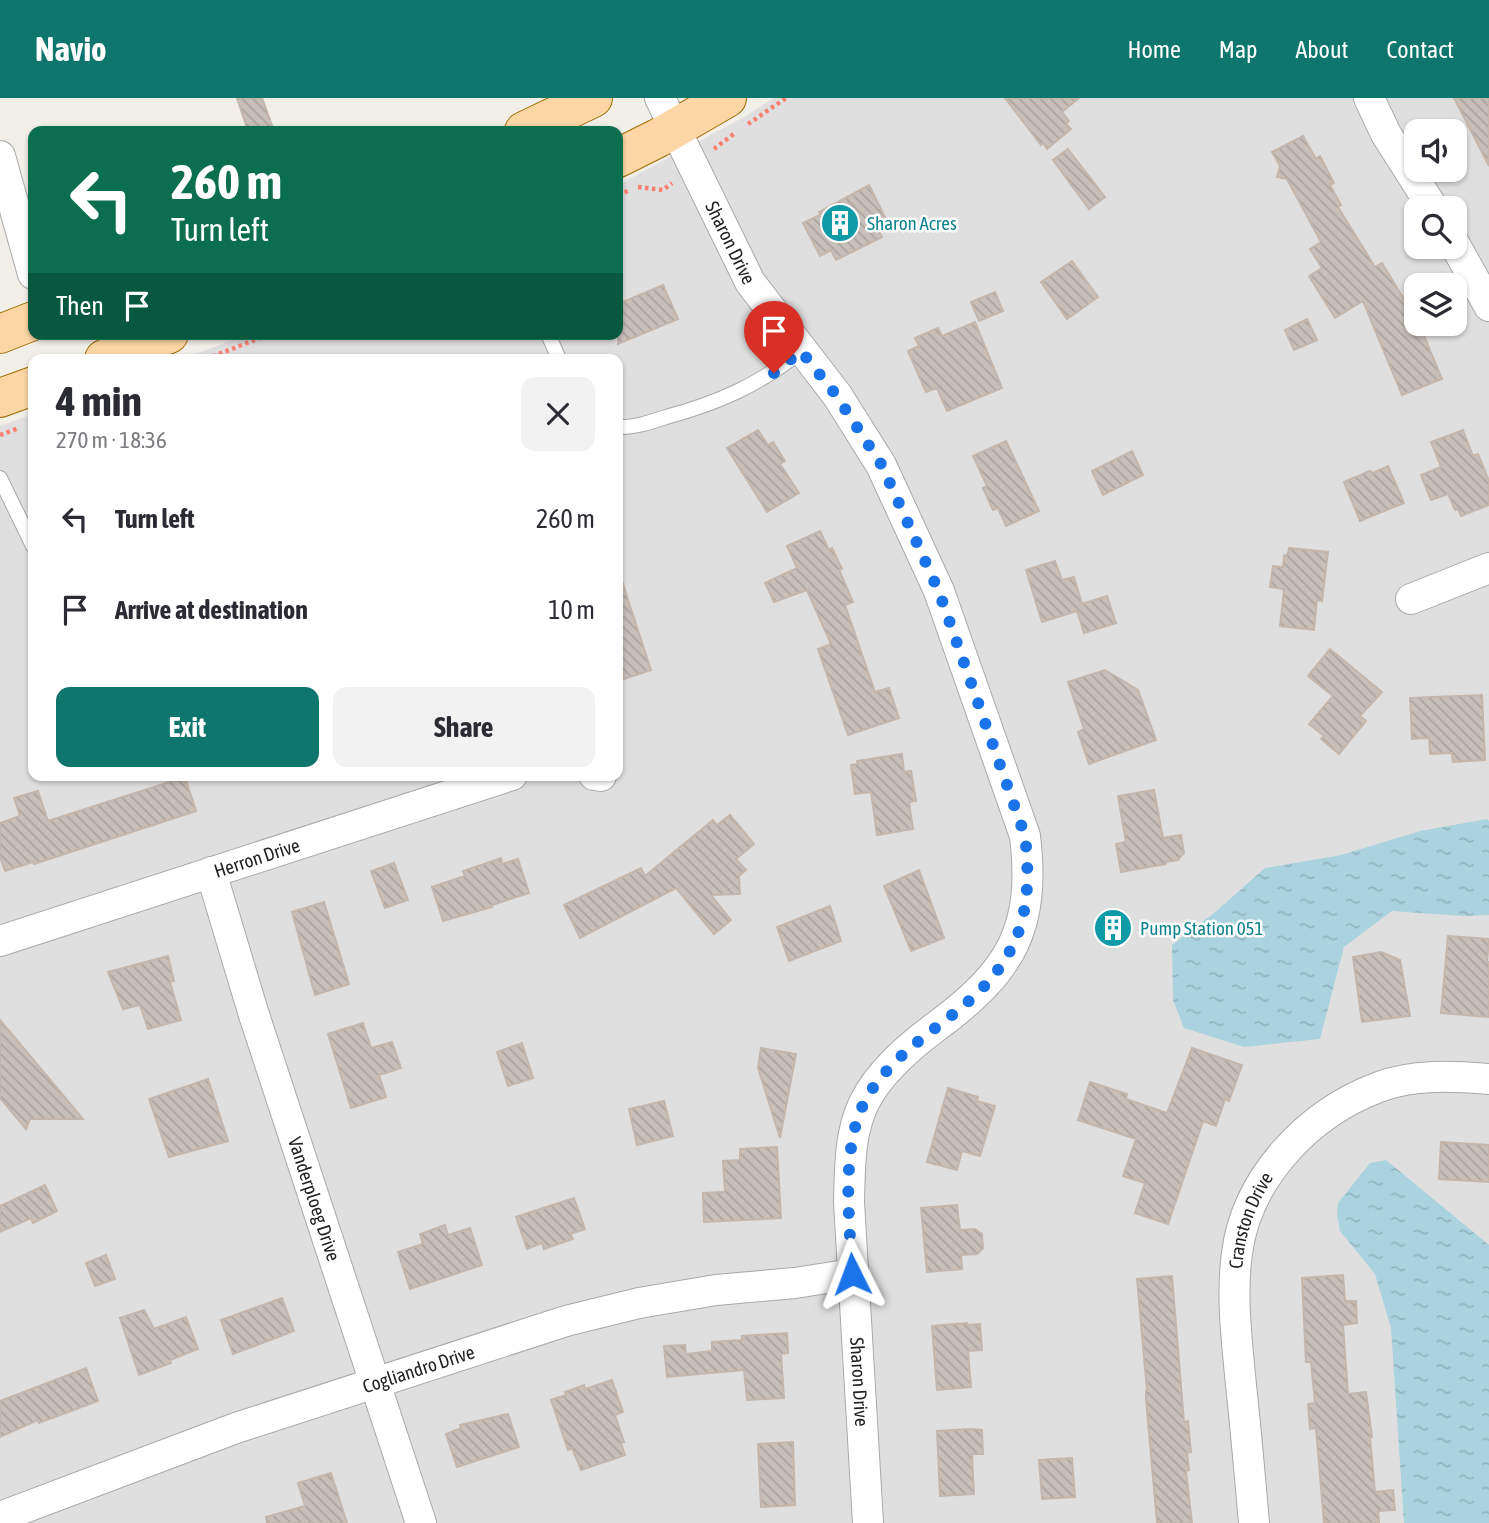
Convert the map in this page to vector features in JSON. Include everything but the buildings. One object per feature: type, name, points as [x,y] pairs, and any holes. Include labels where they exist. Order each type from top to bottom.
[{"type":"main road","points":[[534,126],[593,98]]},
{"type":"main road","points":[[623,154],[668,113],[727,98]]},
{"type":"main road","points":[[0,334],[28,323]]},
{"type":"main road","points":[[120,354],[164,340]]},
{"type":"main road","points":[[0,398],[28,388]]},
{"type":"street","points":[[1369,98],[1386,134],[1425,196]]},
{"type":"street","name":"Sharon Drive","points":[[668,113],[750,282],[836,395],[881,464],[939,592],[1025,836],[1029,871],[1024,921],[1010,953],[992,979],[967,1004],[897,1060],[876,1084],[856,1121],[850,1155],[849,1202],[868,1523]]},
{"type":"street","points":[[0,156],[28,256]]},
{"type":"street","points":[[1463,259],[1489,306]]},
{"type":"street","points":[[1411,599],[1489,568]]},
{"type":"street","name":"Herron Drive","points":[[0,941],[493,781]]},
{"type":"street","name":"Vanderploeg Drive","points":[[211,872],[254,1015],[421,1523]]},
{"type":"street","name":"Cranston Drive","points":[[1254,1523],[1235,1303],[1239,1241],[1257,1192],[1281,1157],[1305,1130],[1339,1106],[1380,1086],[1414,1079],[1455,1076],[1489,1079]]},
{"type":"street","name":"Cogliandro Drive","points":[[0,1517],[236,1428],[566,1321],[639,1303],[716,1290],[796,1283],[852,1274]]},
{"type":"lane","points":[[623,426],[701,408],[774,373],[801,351]]},
{"type":"lane","points":[[0,478],[28,536]]},
{"type":"path","points":[[218,354],[254,340]]},
{"type":"shaded area","points":[[774,98],[1489,98],[1489,1523],[0,1523],[0,426],[28,416],[28,781],[623,781],[623,354],[195,354],[232,340],[623,340],[623,182]]},
{"type":"water","points":[[1487,819],[1489,915],[1392,911],[1344,947],[1320,1039],[1244,1047],[1184,1028],[1173,1000],[1172,945],[1214,913],[1265,868],[1341,855],[1420,831]]},
{"type":"water","points":[[1386,1160],[1489,1245],[1489,1523],[1404,1523],[1391,1328],[1375,1274],[1340,1231],[1337,1215],[1338,1203],[1370,1163]]},
{"type":"place","name":"Sharon Acres","points":[[840,223]]},
{"type":"place","name":"Pump Station 051","points":[[1113,928]]},
{"type":"route","points":[[774,373],[801,351],[836,395],[881,464],[939,592],[1025,836],[1029,871],[1024,921],[1010,953],[992,979],[967,1004],[897,1060],[876,1084],[856,1121],[850,1155],[852,1274]]}]
